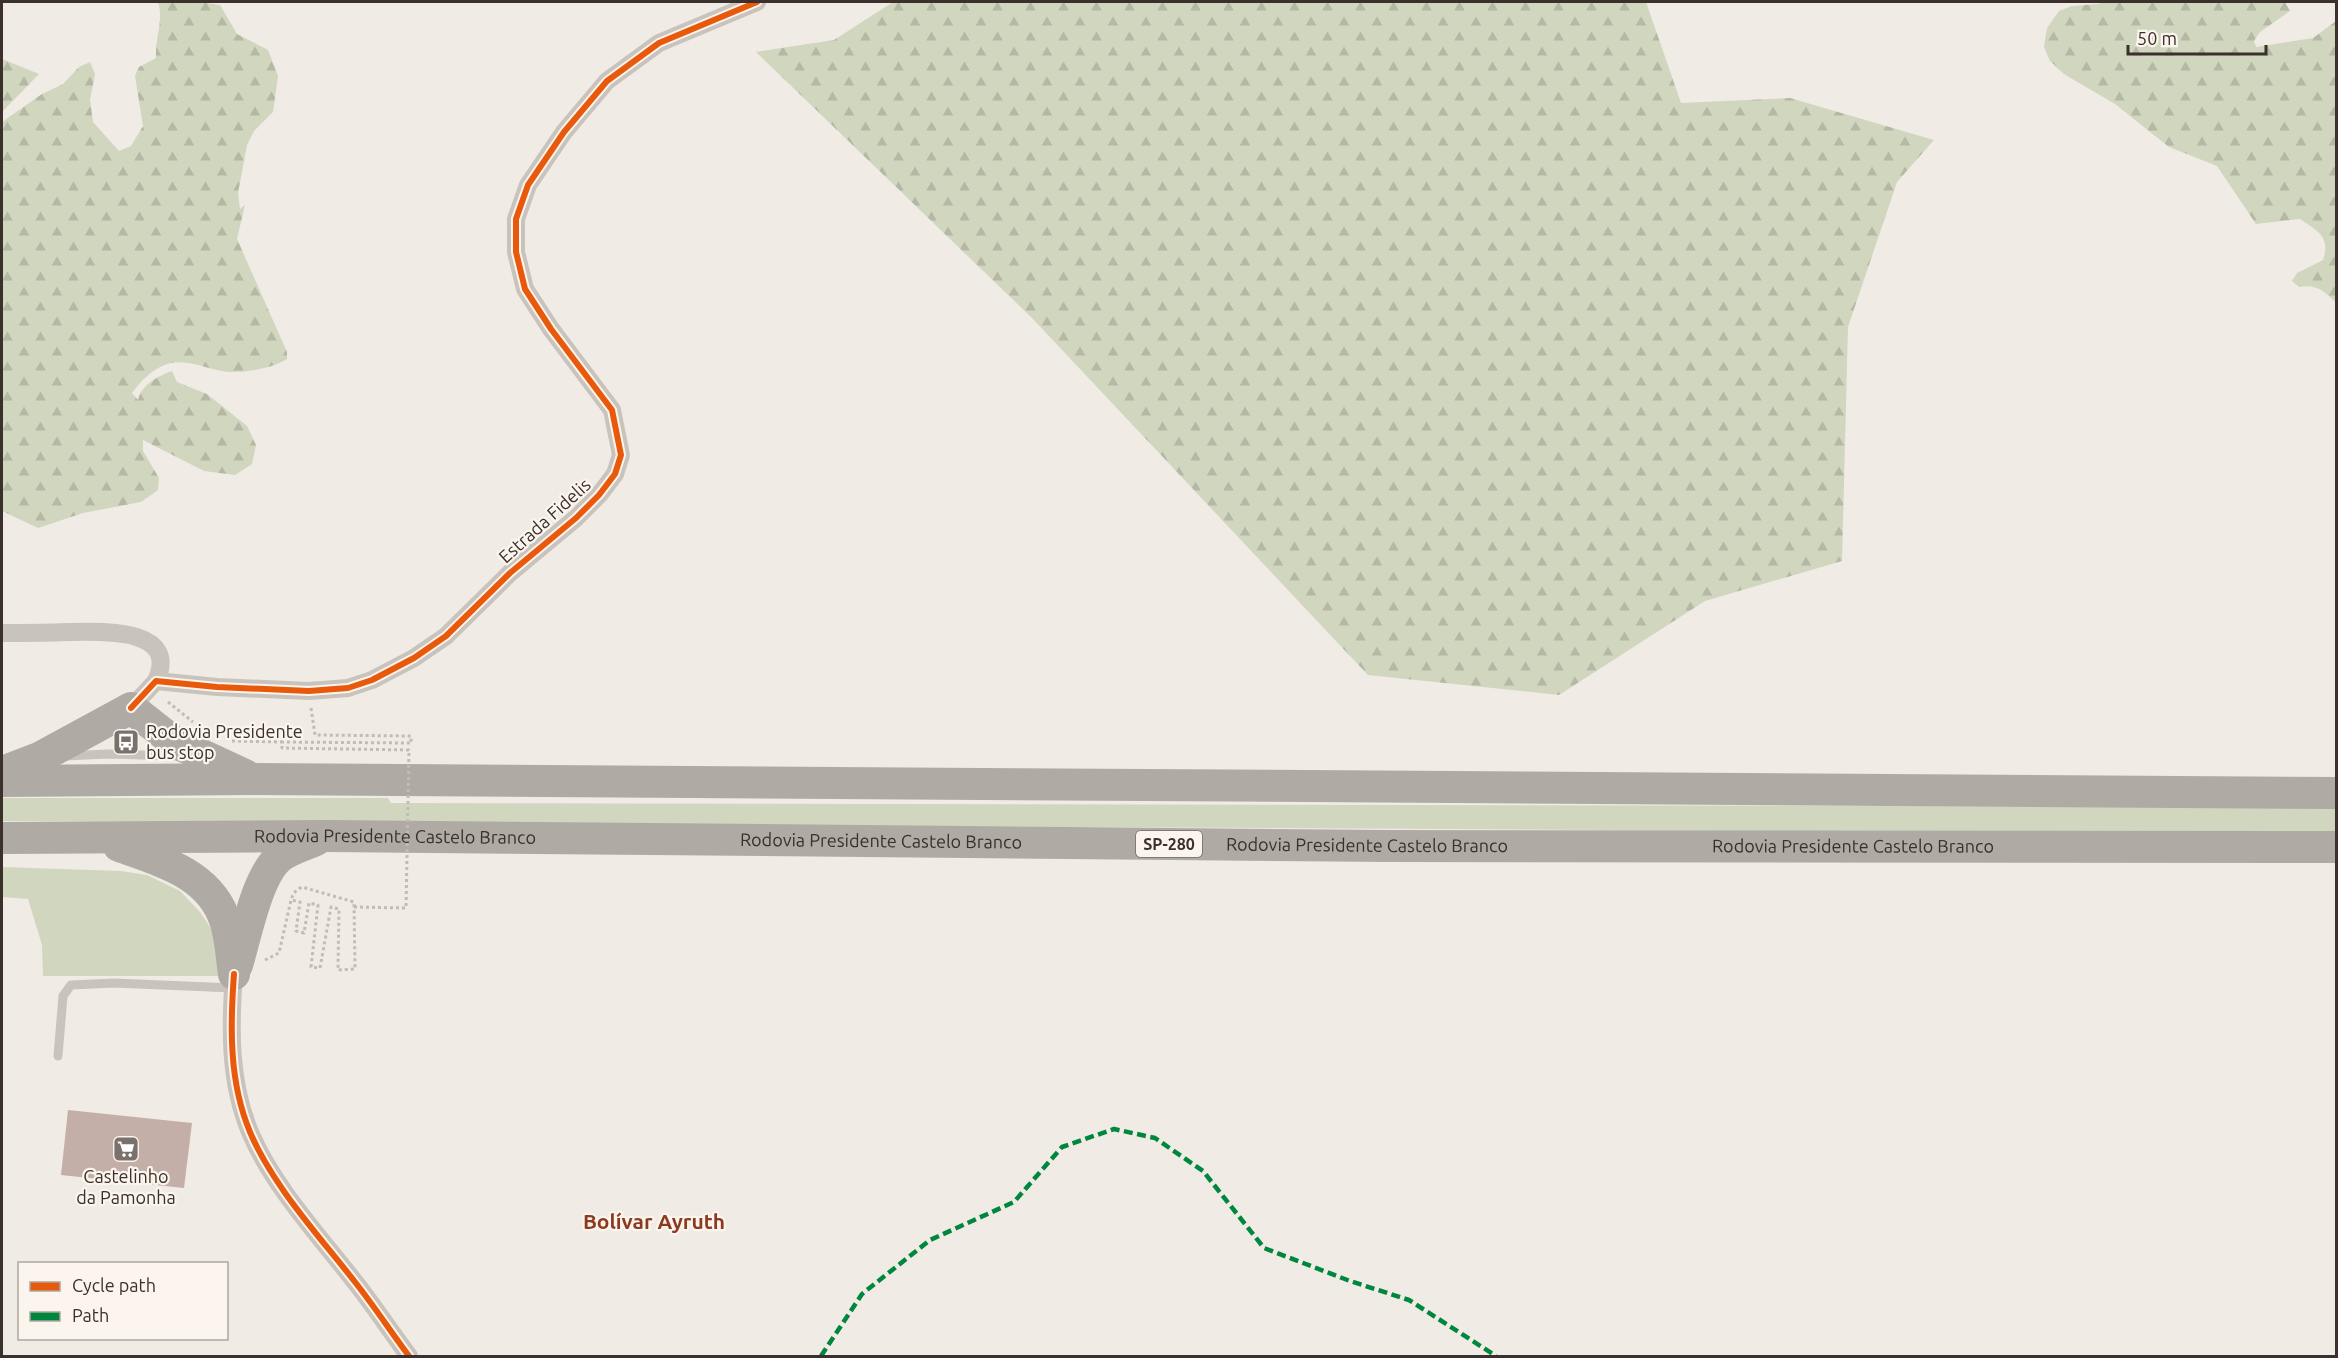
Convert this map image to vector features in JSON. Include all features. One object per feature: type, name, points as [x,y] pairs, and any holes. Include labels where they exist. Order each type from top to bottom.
[{"type":"highway","points":[[2,772],[39,758],[146,692],[174,742],[219,749],[254,779]]},
{"type":"highway","points":[[2,781],[254,779],[2337,793]]},
{"type":"highway","points":[[233,981],[262,881],[270,867],[280,856],[327,836]]},
{"type":"highway","name":"Rodovia Presidente Castelo Branco","points":[[2,838],[327,836],[1389,846],[2337,847]]},
{"type":"highway","points":[[95,839],[156,859],[202,884],[223,915],[228,931],[233,981]]},
{"type":"street","name":"Estrada Fidelis","points":[[146,692],[218,687],[309,691],[348,688],[372,680],[414,658],[446,636],[510,573],[576,518],[599,495],[615,474],[621,455],[612,410],[551,329],[525,289],[516,252],[516,219],[528,185],[564,132],[607,81],[659,42],[757,2]]},
{"type":"street","points":[[2,633],[119,632],[139,637],[148,642],[159,655],[162,669],[146,692]]},
{"type":"street","points":[[233,981],[231,1041],[234,1070],[239,1097],[250,1132],[266,1163],[313,1230],[409,1356]]},
{"type":"lane","points":[[39,758],[219,749]]},
{"type":"lane","points":[[58,1056],[63,996],[71,985],[233,981]]},
{"type":"path","points":[[219,749],[243,741],[411,743],[411,736],[315,735],[309,691]]},
{"type":"path","points":[[146,692],[194,723]]},
{"type":"path","points":[[282,742],[282,748],[409,750],[406,908],[354,907]]},
{"type":"path","points":[[233,981],[279,953],[291,900],[297,890],[302,887],[354,902],[355,969],[338,970],[339,909],[330,907],[320,968],[311,967],[318,905],[309,903],[304,933],[296,931],[300,902],[291,900]]},
{"type":"green space","points":[[158,2],[199,2],[220,5],[237,34],[268,50],[278,76],[273,112],[254,131],[247,145],[238,193],[240,209],[245,205],[237,239],[287,352],[287,359],[268,367],[239,372],[175,362],[156,369],[132,393],[138,400],[147,385],[172,371],[177,382],[207,394],[247,426],[256,445],[252,464],[235,475],[204,471],[143,440],[143,451],[159,478],[158,490],[141,502],[83,513],[38,528],[2,511],[2,122],[42,94],[63,84],[79,67],[90,62],[95,74],[90,100],[93,122],[119,151],[131,146],[143,126],[135,76],[139,67],[156,58],[160,22]]},
{"type":"green space","points":[[893,2],[1646,2],[1681,103],[1790,98],[1934,140],[1897,182],[1848,327],[1842,561],[1705,601],[1559,695],[1368,675],[1032,318],[756,52],[834,40]]},
{"type":"green space","points":[[2103,2],[2285,2],[2290,11],[2260,32],[2254,41],[2256,47],[2313,38],[2336,21],[2336,303],[2320,289],[2299,287],[2292,281],[2297,273],[2323,260],[2324,240],[2317,231],[2300,219],[2256,224],[2217,166],[2169,147],[2115,104],[2064,74],[2050,61],[2044,47],[2047,28],[2059,11],[2072,6]]},
{"type":"green space","points":[[2,59],[39,74],[3,111],[2,117]]},
{"type":"green space","points":[[2,798],[388,798],[391,803],[2336,807],[2336,834],[2,821]]},
{"type":"green space","points":[[2,867],[121,871],[147,875],[180,891],[200,912],[218,939],[222,976],[43,976],[42,945],[28,899],[2,897]]},
{"type":"building","name":"Castelinho da Pamonha","points":[[68,1110],[192,1123],[184,1188],[61,1175]]},
{"type":"marked path","points":[[821,1356],[862,1294],[930,1240],[1014,1202],[1062,1147],[1114,1129],[1155,1138],[1203,1171],[1264,1248],[1350,1281],[1409,1300],[1496,1356]]},
{"type":"cycle path","points":[[131,708],[156,681],[217,687],[309,691],[348,688],[372,680],[414,658],[446,636],[510,573],[576,518],[599,495],[615,474],[621,455],[612,410],[551,329],[525,289],[516,252],[516,219],[528,185],[564,132],[607,81],[659,43],[757,2]]},
{"type":"cycle path","points":[[234,974],[232,1034],[235,1074],[243,1113],[259,1152],[284,1191],[409,1356]]},
{"type":"place","name":"Rodovia Presidente bus stop","points":[[126,742]]},
{"type":"place","name":"Castelinho da Pamonha","points":[[126,1149]]},
{"type":"district","name":"Bolívar Ayruth","points":[[654,1222]]}]
